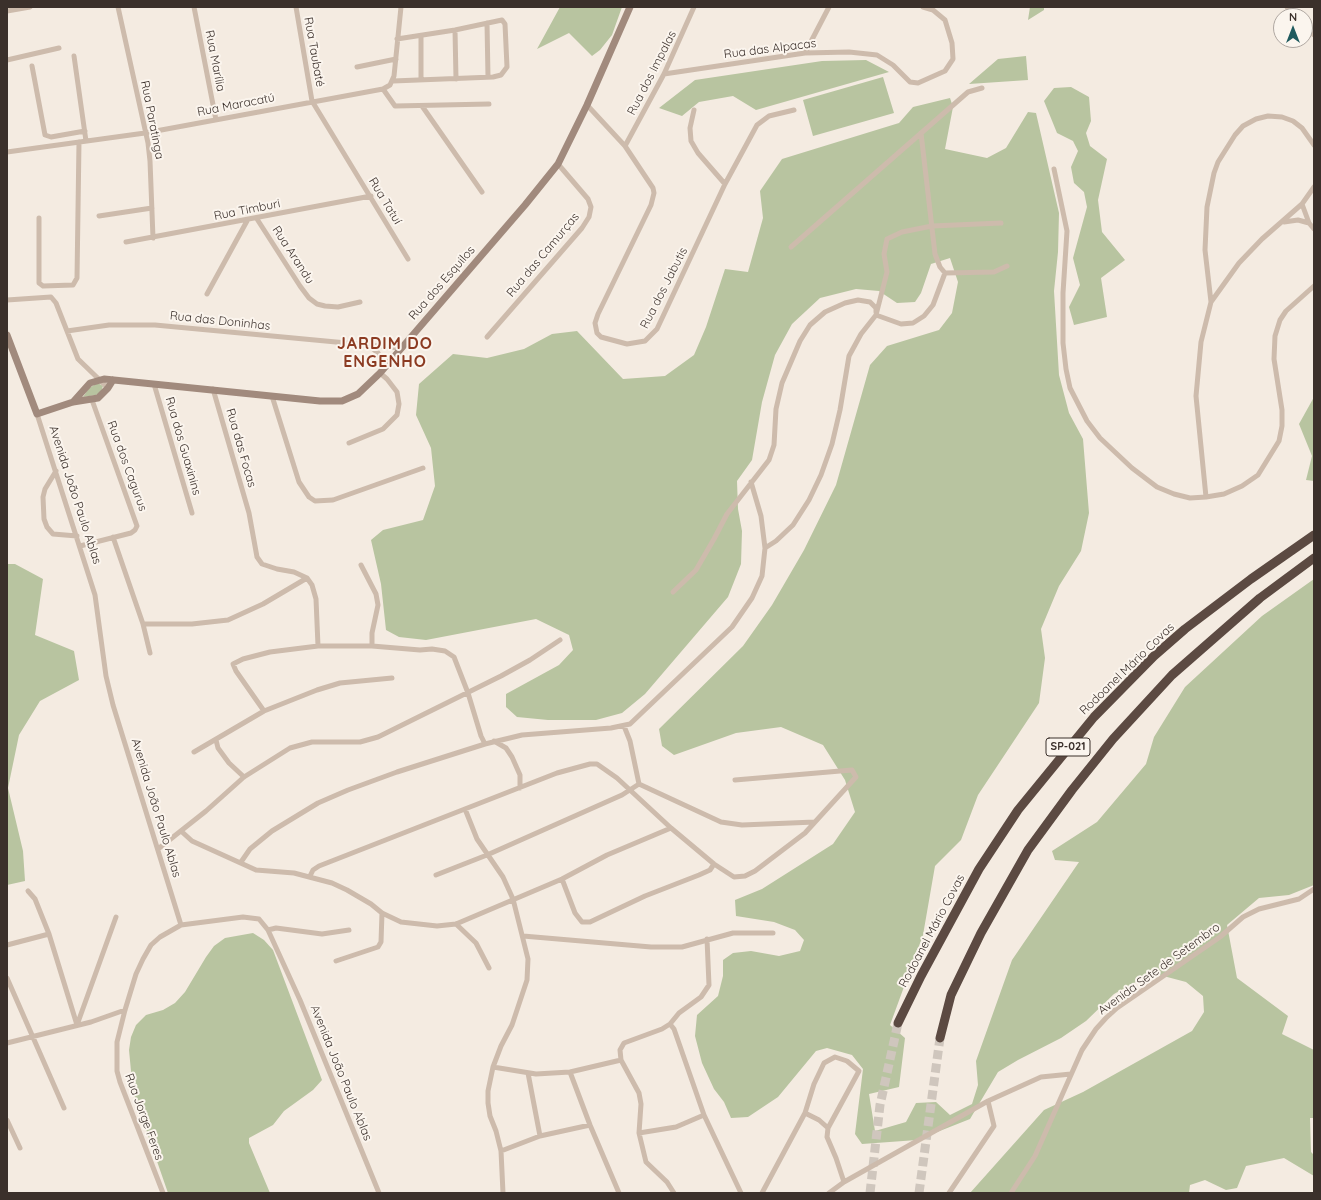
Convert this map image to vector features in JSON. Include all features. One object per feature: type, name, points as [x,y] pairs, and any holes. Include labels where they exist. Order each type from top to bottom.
[{"type":"highway","name":"Rodoanel Mário Covas","points":[[898,1023],[921,976],[979,869],[1018,810],[1094,717],[1154,656],[1185,629],[1226,597],[1314,535]]},
{"type":"highway","name":"SP-021","points":[[940,1038],[951,995],[981,933],[1028,850],[1072,790],[1141,706],[1172,675],[1260,598],[1314,558]]},
{"type":"street","points":[[7,11],[30,7]]},
{"type":"street","name":"Rua Paratinga","points":[[118,7],[150,161],[153,238]]},
{"type":"street","name":"Rua Marília","points":[[194,7],[216,120]]},
{"type":"street","name":"Rua Taubaté","points":[[296,7],[312,101]]},
{"type":"street","points":[[401,7],[396,59],[392,81],[383,89],[395,106],[489,104]]},
{"type":"street","name":"Rua dos Esquilos","points":[[73,402],[86,386],[100,380],[213,389],[320,401],[342,401],[358,394],[380,373],[525,205],[558,164],[587,105],[630,7]]},
{"type":"street","name":"Rua dos Impalas","points":[[625,146],[664,74],[694,7]]},
{"type":"street","points":[[805,53],[829,7]]},
{"type":"street","name":"Rua das Alpacas","points":[[664,74],[805,53],[849,52],[877,55],[893,65],[910,82],[913,83],[938,75],[948,68],[953,59],[950,35],[945,20],[933,10],[923,7]]},
{"type":"street","points":[[392,81],[497,77],[507,68],[505,22],[498,20],[455,30],[397,39]]},
{"type":"street","points":[[487,23],[488,78]]},
{"type":"street","points":[[455,30],[456,79]]},
{"type":"street","points":[[421,80],[422,36]]},
{"type":"street","points":[[7,60],[59,48]]},
{"type":"street","points":[[74,56],[86,141]]},
{"type":"street","points":[[357,68],[396,59]]},
{"type":"street","points":[[32,66],[45,135],[51,137],[85,131]]},
{"type":"street","points":[[791,247],[968,92],[982,88]]},
{"type":"street","name":"Rua Maracatú","points":[[7,152],[145,133],[383,89]]},
{"type":"street","name":"Rua Tatuí","points":[[312,101],[408,259]]},
{"type":"street","name":"Rua dos Jabutis","points":[[587,105],[625,146],[652,184],[654,193],[651,205],[598,314],[595,329],[601,337],[627,344],[645,341],[653,334],[725,184],[757,125],[769,116],[794,110]]},
{"type":"street","points":[[422,106],[482,192]]},
{"type":"street","points":[[694,110],[690,128],[691,141],[698,153],[725,184]]},
{"type":"street","points":[[1206,497],[1196,396],[1201,342],[1211,302],[1205,250],[1207,208],[1212,180],[1218,162],[1234,135],[1243,126],[1256,119],[1268,116],[1282,117],[1293,121],[1302,128],[1314,144]]},
{"type":"street","points":[[921,133],[935,254],[940,267],[945,274]]},
{"type":"street","points":[[39,218],[39,283],[43,286],[73,286],[77,278],[79,142]]},
{"type":"street","name":"Rua das Camurças","points":[[487,337],[582,228],[589,217],[591,207],[588,199],[558,164]]},
{"type":"street","points":[[1054,169],[1067,230],[1063,294],[1063,343],[1070,388],[1084,416],[1100,438],[1132,468],[1157,487],[1174,494],[1190,498],[1206,497],[1224,494],[1242,486],[1258,475],[1273,454],[1279,441],[1282,426],[1282,410],[1274,359],[1275,336],[1280,320],[1286,311],[1314,286]]},
{"type":"street","points":[[1211,302],[1239,264],[1262,239],[1302,204],[1314,187]]},
{"type":"street","name":"Rua Timburi","points":[[126,242],[247,221],[371,196]]},
{"type":"street","points":[[1302,204],[1308,223],[1314,229]]},
{"type":"street","points":[[99,216],[152,208]]},
{"type":"street","name":"Rua Arandu","points":[[257,219],[309,298],[317,304],[325,306],[338,307],[360,302]]},
{"type":"street","points":[[1282,223],[1293,219],[1308,223]]},
{"type":"street","points":[[207,294],[247,221]]},
{"type":"street","points":[[765,548],[776,541],[793,525],[809,500],[821,475],[838,417],[849,356],[861,334],[876,314],[887,272],[884,254],[887,239],[902,232],[932,226],[1001,223]]},
{"type":"street","points":[[945,274],[994,272],[1007,266]]},
{"type":"street","points":[[876,314],[901,324],[913,323],[924,316],[932,305],[945,274]]},
{"type":"street","points":[[7,300],[51,297],[56,303],[78,359],[108,388]]},
{"type":"street","points":[[673,592],[696,570],[727,514],[769,460],[774,445],[776,409],[782,383],[800,341],[810,325],[825,312],[845,303],[858,300],[870,302],[876,308],[876,314]]},
{"type":"street","name":"Rua das Doninhas","points":[[67,331],[109,325],[155,325],[371,347],[400,348]]},
{"type":"street","name":"Avenida João Paulo Ablas","points":[[7,335],[38,414],[98,606],[102,653],[113,705],[182,925],[253,917],[259,919],[268,930],[300,1000],[379,1193]]},
{"type":"street","points":[[371,347],[378,353],[386,366]]},
{"type":"street","points":[[349,443],[383,429],[397,416],[399,404],[397,392],[387,379],[380,373]]},
{"type":"street","points":[[38,414],[73,402],[92,400],[101,395],[113,380]]},
{"type":"street","name":"Rua dos Guaxinins","points":[[154,384],[192,513]]},
{"type":"street","name":"Rua das Focas","points":[[213,389],[249,513],[257,557],[262,564],[277,569],[294,572],[307,578]]},
{"type":"street","points":[[272,396],[299,482],[309,497],[315,501],[333,500],[423,468]]},
{"type":"street","name":"Rua dos Cagurus","points":[[80,546],[130,533],[135,530],[137,526],[92,400]]},
{"type":"street","points":[[56,471],[44,493],[44,519],[47,527],[53,534],[77,536]]},
{"type":"street","points":[[241,862],[250,849],[272,831],[318,803],[397,772],[494,741],[522,735],[624,726],[630,724],[732,627],[752,598],[762,576],[765,548],[761,516],[751,482]]},
{"type":"street","points":[[114,537],[144,624],[150,653]]},
{"type":"street","points":[[361,565],[376,594],[378,604],[372,634],[372,646]]},
{"type":"street","points":[[144,624],[192,624],[228,620],[263,604],[307,578],[312,585],[316,599],[318,646]]},
{"type":"street","points":[[158,849],[244,777],[290,748],[312,742],[360,742],[378,737],[530,660],[560,640]]},
{"type":"street","points":[[264,712],[241,680],[233,664],[255,655],[318,646],[372,646],[420,650],[432,648],[445,652],[454,657],[468,692],[481,736],[485,744]]},
{"type":"street","points":[[194,752],[284,702],[340,683],[392,678]]},
{"type":"street","points":[[624,726],[630,741],[639,784]]},
{"type":"street","points":[[216,740],[218,748],[229,763],[244,777]]},
{"type":"street","points":[[494,741],[506,748],[512,757],[520,775],[520,788]]},
{"type":"street","points":[[310,876],[313,870],[319,866],[557,773],[590,764],[597,764],[629,789],[671,828],[714,864],[734,878],[745,876],[775,857],[805,834],[856,777],[852,770],[735,780]]},
{"type":"street","points":[[436,875],[487,855],[622,795],[629,789],[639,784]]},
{"type":"street","points":[[639,784],[721,822],[742,825],[815,822]]},
{"type":"street","points":[[465,809],[471,827],[487,855],[503,878],[513,899],[528,959],[527,980],[512,1025],[501,1046],[493,1067],[488,1102],[500,1151],[503,1193]]},
{"type":"street","points":[[181,831],[192,841],[256,870],[310,876],[347,890],[382,913],[401,922],[416,925],[437,926],[456,924],[562,879],[608,855],[671,828]]},
{"type":"street","points":[[562,879],[575,913],[582,922],[590,922],[645,896],[710,870],[714,864]]},
{"type":"street","name":"Avenida Sete de Setembro","points":[[1011,1193],[1035,1156],[1082,1050],[1096,1029],[1117,1008],[1186,961],[1243,917],[1259,909],[1299,899],[1314,889]]},
{"type":"street","points":[[28,891],[35,899],[49,934],[77,1025]]},
{"type":"street","points":[[336,961],[378,947],[381,942],[382,913]]},
{"type":"street","points":[[77,1025],[116,917]]},
{"type":"street","points":[[456,924],[476,943],[489,968]]},
{"type":"street","name":"Rua Jorge Feres","points":[[163,1193],[120,1082],[117,1071],[117,1042],[136,974],[151,945],[168,931],[182,925]]},
{"type":"street","points":[[268,930],[276,928],[322,934],[349,930]]},
{"type":"street","points":[[523,936],[651,947],[682,947],[733,933],[773,933]]},
{"type":"street","points":[[7,945],[49,934]]},
{"type":"street","points":[[674,1193],[667,1182],[646,1162],[639,1133],[641,1104],[639,1092],[621,1060],[620,1050],[624,1043],[662,1029],[670,1024],[679,1013],[701,997],[709,985],[707,939]]},
{"type":"street","points":[[7,978],[64,1108]]},
{"type":"street","points":[[7,1043],[77,1025],[125,1010]]},
{"type":"street","points":[[670,1024],[674,1029],[704,1115],[741,1193]]},
{"type":"street","points":[[762,1193],[805,1113],[814,1084],[824,1063],[835,1057],[847,1061],[859,1071],[828,1128],[827,1137],[844,1182]]},
{"type":"street","points":[[493,1067],[528,1073],[570,1072],[621,1060]]},
{"type":"street","points":[[570,1072],[590,1125],[619,1193]]},
{"type":"street","points":[[528,1073],[540,1136]]},
{"type":"street","points":[[829,1193],[844,1182],[988,1101],[1041,1076],[1071,1074]]},
{"type":"street","points":[[949,1193],[994,1126],[988,1101]]},
{"type":"street","points":[[805,1113],[820,1120],[828,1128]]},
{"type":"street","points":[[639,1133],[676,1127],[704,1115]]},
{"type":"street","points":[[7,1120],[20,1148]]},
{"type":"street","points":[[500,1151],[540,1136],[590,1125]]},
{"type":"green space","points":[[560,7],[622,7],[612,35],[600,50],[592,56],[569,33],[537,49]]},
{"type":"green space","points":[[1030,7],[1044,7],[1044,10],[1028,20]]},
{"type":"green space","points":[[1026,56],[1028,80],[969,84],[998,59]]},
{"type":"green space","points":[[866,60],[889,72],[756,110],[733,96],[699,102],[682,116],[659,108],[695,80],[822,61]]},
{"type":"green space","points":[[883,77],[894,113],[813,136],[803,100]]},
{"type":"green space","points":[[1071,87],[1089,97],[1091,121],[1086,133],[1090,146],[1107,159],[1098,200],[1102,232],[1125,260],[1101,278],[1107,317],[1074,325],[1069,307],[1080,285],[1073,258],[1087,207],[1084,192],[1074,183],[1071,167],[1078,151],[1073,141],[1057,133],[1044,101],[1054,88]]},
{"type":"green space","points":[[950,98],[953,107],[945,149],[987,158],[1006,148],[1028,112],[1036,113],[1059,213],[1058,252],[1054,291],[1059,375],[1069,413],[1083,439],[1089,513],[1081,551],[1059,586],[1041,629],[1045,658],[1039,703],[978,795],[961,840],[935,866],[923,935],[890,1025],[905,1038],[899,1087],[869,1094],[875,1131],[906,1122],[916,1103],[936,1102],[950,1115],[972,1104],[978,1085],[976,1061],[1012,960],[1079,862],[1055,860],[1052,851],[1097,822],[1146,764],[1154,737],[1185,687],[1262,616],[1314,579],[1314,885],[1289,895],[1259,898],[1227,925],[1237,978],[1288,1016],[1282,1034],[1314,1050],[1314,1118],[1310,1118],[1311,1152],[1314,1155],[1314,1176],[1284,1158],[1246,1166],[1237,1188],[1226,1190],[1205,1180],[1190,1185],[1189,1193],[970,1193],[1044,1110],[1083,1092],[1192,1031],[1204,1012],[1203,996],[1186,982],[1152,973],[1114,994],[1086,1021],[1061,1038],[998,1072],[970,1119],[917,1140],[862,1144],[855,1134],[863,1069],[852,1055],[827,1048],[816,1051],[778,1097],[748,1117],[731,1118],[724,1102],[714,1089],[702,1063],[695,1036],[697,1015],[718,996],[723,976],[723,960],[733,953],[751,951],[779,956],[800,951],[804,940],[795,930],[774,922],[736,916],[735,900],[762,889],[833,844],[855,812],[845,780],[823,745],[781,727],[736,733],[674,755],[662,746],[659,729],[743,646],[772,605],[804,550],[836,485],[870,365],[887,346],[939,330],[952,313],[958,282],[950,258],[931,264],[921,293],[915,302],[897,303],[879,291],[856,289],[820,298],[792,324],[775,355],[762,402],[752,460],[737,481],[738,509],[742,531],[741,564],[728,597],[645,694],[622,713],[596,720],[548,720],[517,717],[506,707],[506,694],[559,665],[573,650],[569,635],[536,619],[426,640],[399,637],[386,630],[381,584],[371,540],[383,530],[423,520],[435,486],[431,448],[416,415],[419,384],[453,354],[487,358],[524,349],[552,334],[577,331],[623,379],[665,376],[694,355],[706,327],[725,269],[748,272],[763,218],[760,191],[782,159],[899,123],[913,107]]},
{"type":"green space","points":[[98,383],[103,386],[101,392],[96,395],[83,397],[89,388]]},
{"type":"green space","points":[[1314,397],[1314,481],[1306,480],[1312,456],[1299,424]]},
{"type":"green space","points":[[7,564],[15,564],[43,579],[35,635],[74,651],[79,680],[40,701],[19,735],[8,788],[23,851],[25,881],[7,885]]},
{"type":"green space","points":[[253,933],[264,940],[273,950],[322,1080],[313,1090],[284,1111],[273,1125],[249,1138],[249,1143],[270,1193],[168,1193],[133,1092],[129,1050],[131,1037],[136,1025],[146,1015],[163,1010],[175,1003],[185,992],[214,946],[225,938]]},
{"type":"tunnel","points":[[870,1193],[880,1105],[898,1023]]},
{"type":"tunnel","points":[[919,1193],[940,1038]]},
{"type":"district","name":"JARDIM DO ENGENHO","points":[[385,353]]}]
